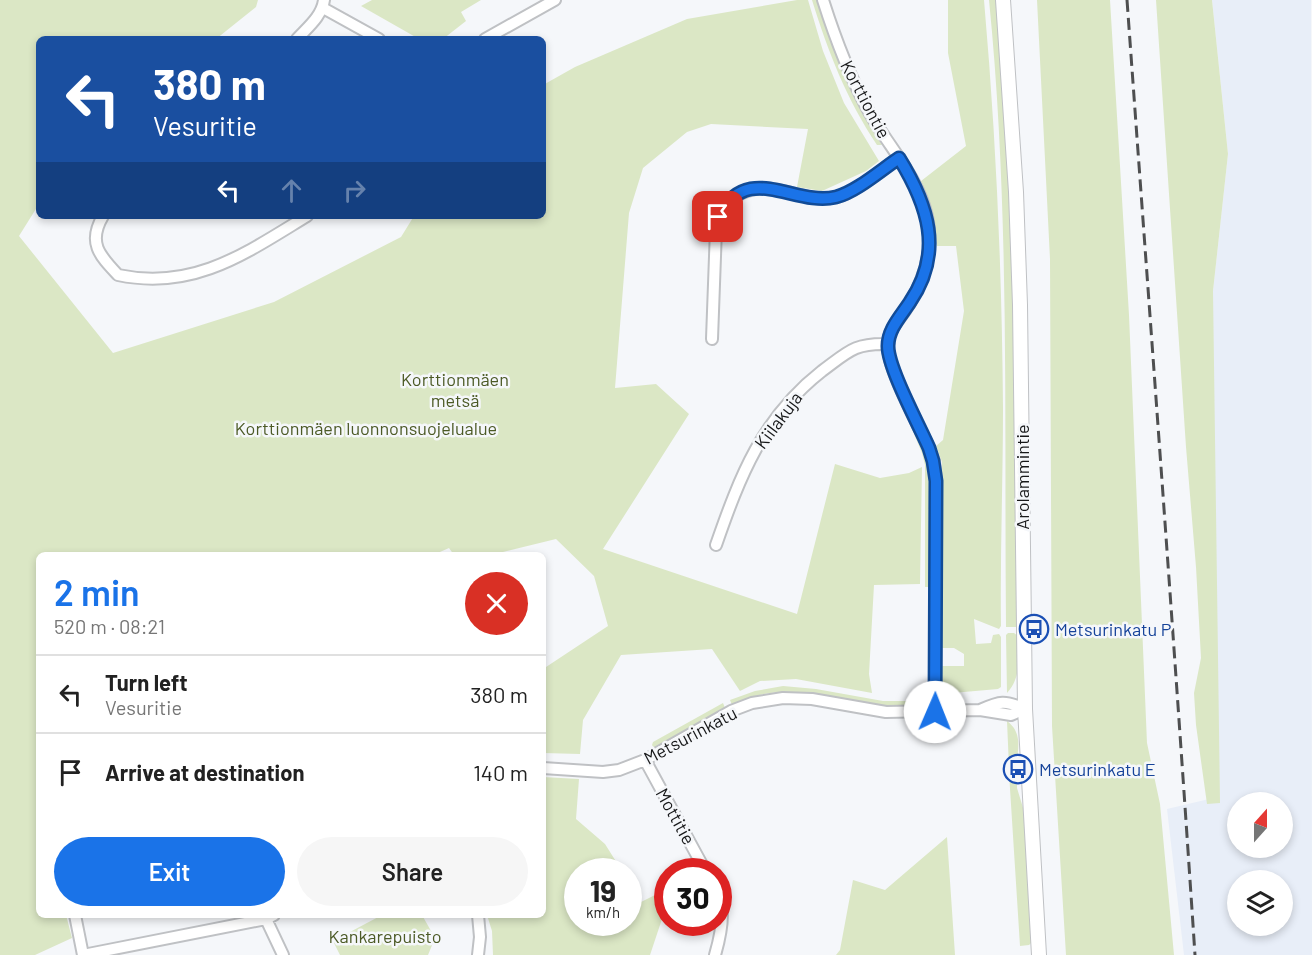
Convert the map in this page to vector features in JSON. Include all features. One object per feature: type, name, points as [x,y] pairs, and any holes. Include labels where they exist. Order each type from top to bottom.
[{"type":"street","points":[[490,36],[555,0]]},
{"type":"street","name":"Korttiontie","points":[[823,0],[836,40],[854,83],[868,111],[914,183],[922,200],[929,230],[930,243],[926,271],[919,288],[894,326],[888,344]]},
{"type":"street","name":"Arolammintie","points":[[1003,0],[1015,182],[1020,304],[1026,709],[1039,955]]},
{"type":"street","points":[[300,36],[319,16],[324,4],[374,36]]},
{"type":"street","points":[[712,339],[716,229],[718,217],[730,200],[757,188],[815,198],[836,197],[852,190],[899,158]]},
{"type":"street","points":[[102,219],[96,239],[96,248],[118,275],[160,278],[183,277],[237,258],[302,219]]},
{"type":"street","points":[[888,344],[893,368],[929,448],[936,481],[935,712]]},
{"type":"street","name":"Kiilakuja","points":[[716,545],[737,485],[774,420],[786,404],[810,381],[853,348],[888,344]]},
{"type":"street","name":"Metsurinkatu","points":[[546,768],[611,772],[627,768],[731,711],[752,703],[769,700],[797,698],[886,712],[980,710],[1011,715],[1026,709]]},
{"type":"street","name":"Mottitie","points":[[645,760],[698,858]]},
{"type":"street","points":[[76,918],[83,955],[265,918]]},
{"type":"street","points":[[270,918],[283,955]]},
{"type":"street","points":[[478,918],[480,937],[478,955]]},
{"type":"street","points":[[715,955],[719,936]]},
{"type":"shaded area","points":[[1212,0],[1311,0],[1312,955],[1184,955],[1167,809],[1209,799],[1213,291],[1228,154]]},
{"type":"green space","name":"Korttionmäen metsä","points":[[0,0],[258,0],[256,7],[220,36],[36,36],[36,209],[19,236],[113,353],[274,302],[401,237],[412,219],[546,219],[546,83],[575,67],[687,19],[808,0],[823,51],[844,103],[879,161],[866,171],[822,191],[797,187],[808,129],[711,124],[687,132],[643,168],[629,213],[615,388],[656,384],[689,414],[603,549],[797,614],[835,464],[880,478],[909,473],[922,467],[920,584],[874,585],[869,674],[872,693],[796,679],[760,681],[740,691],[712,649],[621,655],[583,720],[580,754],[546,753],[546,667],[608,626],[594,576],[556,539],[503,552],[452,552],[449,548],[440,552],[36,552],[36,918],[67,918],[72,938],[35,955],[0,955]]},
{"type":"green space","points":[[372,0],[481,0],[461,12],[466,21],[447,36],[414,36],[361,6]]},
{"type":"green space","points":[[812,0],[817,0],[845,75],[882,145],[877,145],[847,93]]},
{"type":"green space","points":[[948,0],[984,0],[988,51],[998,204],[1001,306],[1003,408],[1001,626],[999,629],[974,619],[976,644],[991,643],[993,635],[999,634],[1001,637],[1001,687],[941,694],[942,666],[964,666],[964,654],[954,648],[941,648],[942,462],[936,446],[943,440],[964,311],[956,246],[937,246],[930,205],[921,181],[966,146],[948,53]]},
{"type":"green space","points":[[989,0],[997,0],[1013,272],[1017,627],[1006,627],[1003,235],[996,78]]},
{"type":"green space","points":[[1037,0],[1110,0],[1129,315],[1147,743],[1160,804],[1174,955],[1066,955],[1052,726],[1050,259]]},
{"type":"green space","points":[[1156,0],[1212,0],[1228,154],[1213,291],[1220,803],[1207,804],[1196,725],[1194,693],[1201,658],[1196,567]]},
{"type":"green space","points":[[911,421],[929,465],[930,587],[925,587],[925,465],[909,422]]},
{"type":"green space","points":[[1008,633],[1018,636],[1018,659],[1015,680],[1007,693],[1006,635]]},
{"type":"green space","points":[[783,686],[816,689],[883,701],[929,701],[918,706],[903,708],[883,707],[787,692],[759,695],[732,705],[730,700],[755,691]]},
{"type":"green space","points":[[723,703],[725,708],[654,748],[652,745],[653,742]]},
{"type":"green space","points":[[1007,721],[1017,736],[1016,767],[1009,767]]},
{"type":"green space","points":[[1017,772],[1017,788],[1024,811],[1032,942],[1029,945],[1020,946],[1009,773]]},
{"type":"green space","points":[[546,777],[579,779],[576,819],[605,844],[614,858],[564,858],[564,936],[642,936],[642,902],[654,896],[654,936],[656,936],[650,955],[493,955],[492,931],[488,918],[546,918]]},
{"type":"green space","points":[[947,837],[955,955],[836,955],[840,950],[853,880],[885,890]]},
{"type":"green space","name":"Kankarepuisto","points":[[376,918],[424,918],[435,938],[428,955],[340,955],[333,941]]},
{"type":"railway","points":[[1127,0],[1195,955]]},
{"type":"place","name":"Metsurinkatu P","points":[[1034,629]]},
{"type":"place","name":"Metsurinkatu E","points":[[1018,769]]},
{"type":"route","points":[[718,217],[730,200],[757,188],[815,198],[836,197],[852,190],[899,158],[922,200],[927,215],[930,243],[926,271],[919,288],[889,335],[888,350],[893,368],[929,448],[936,481],[935,712]]},
{"type":"park label","name":"Korttionmäen luonnonsuojelualue","points":[[366,428]]}]
